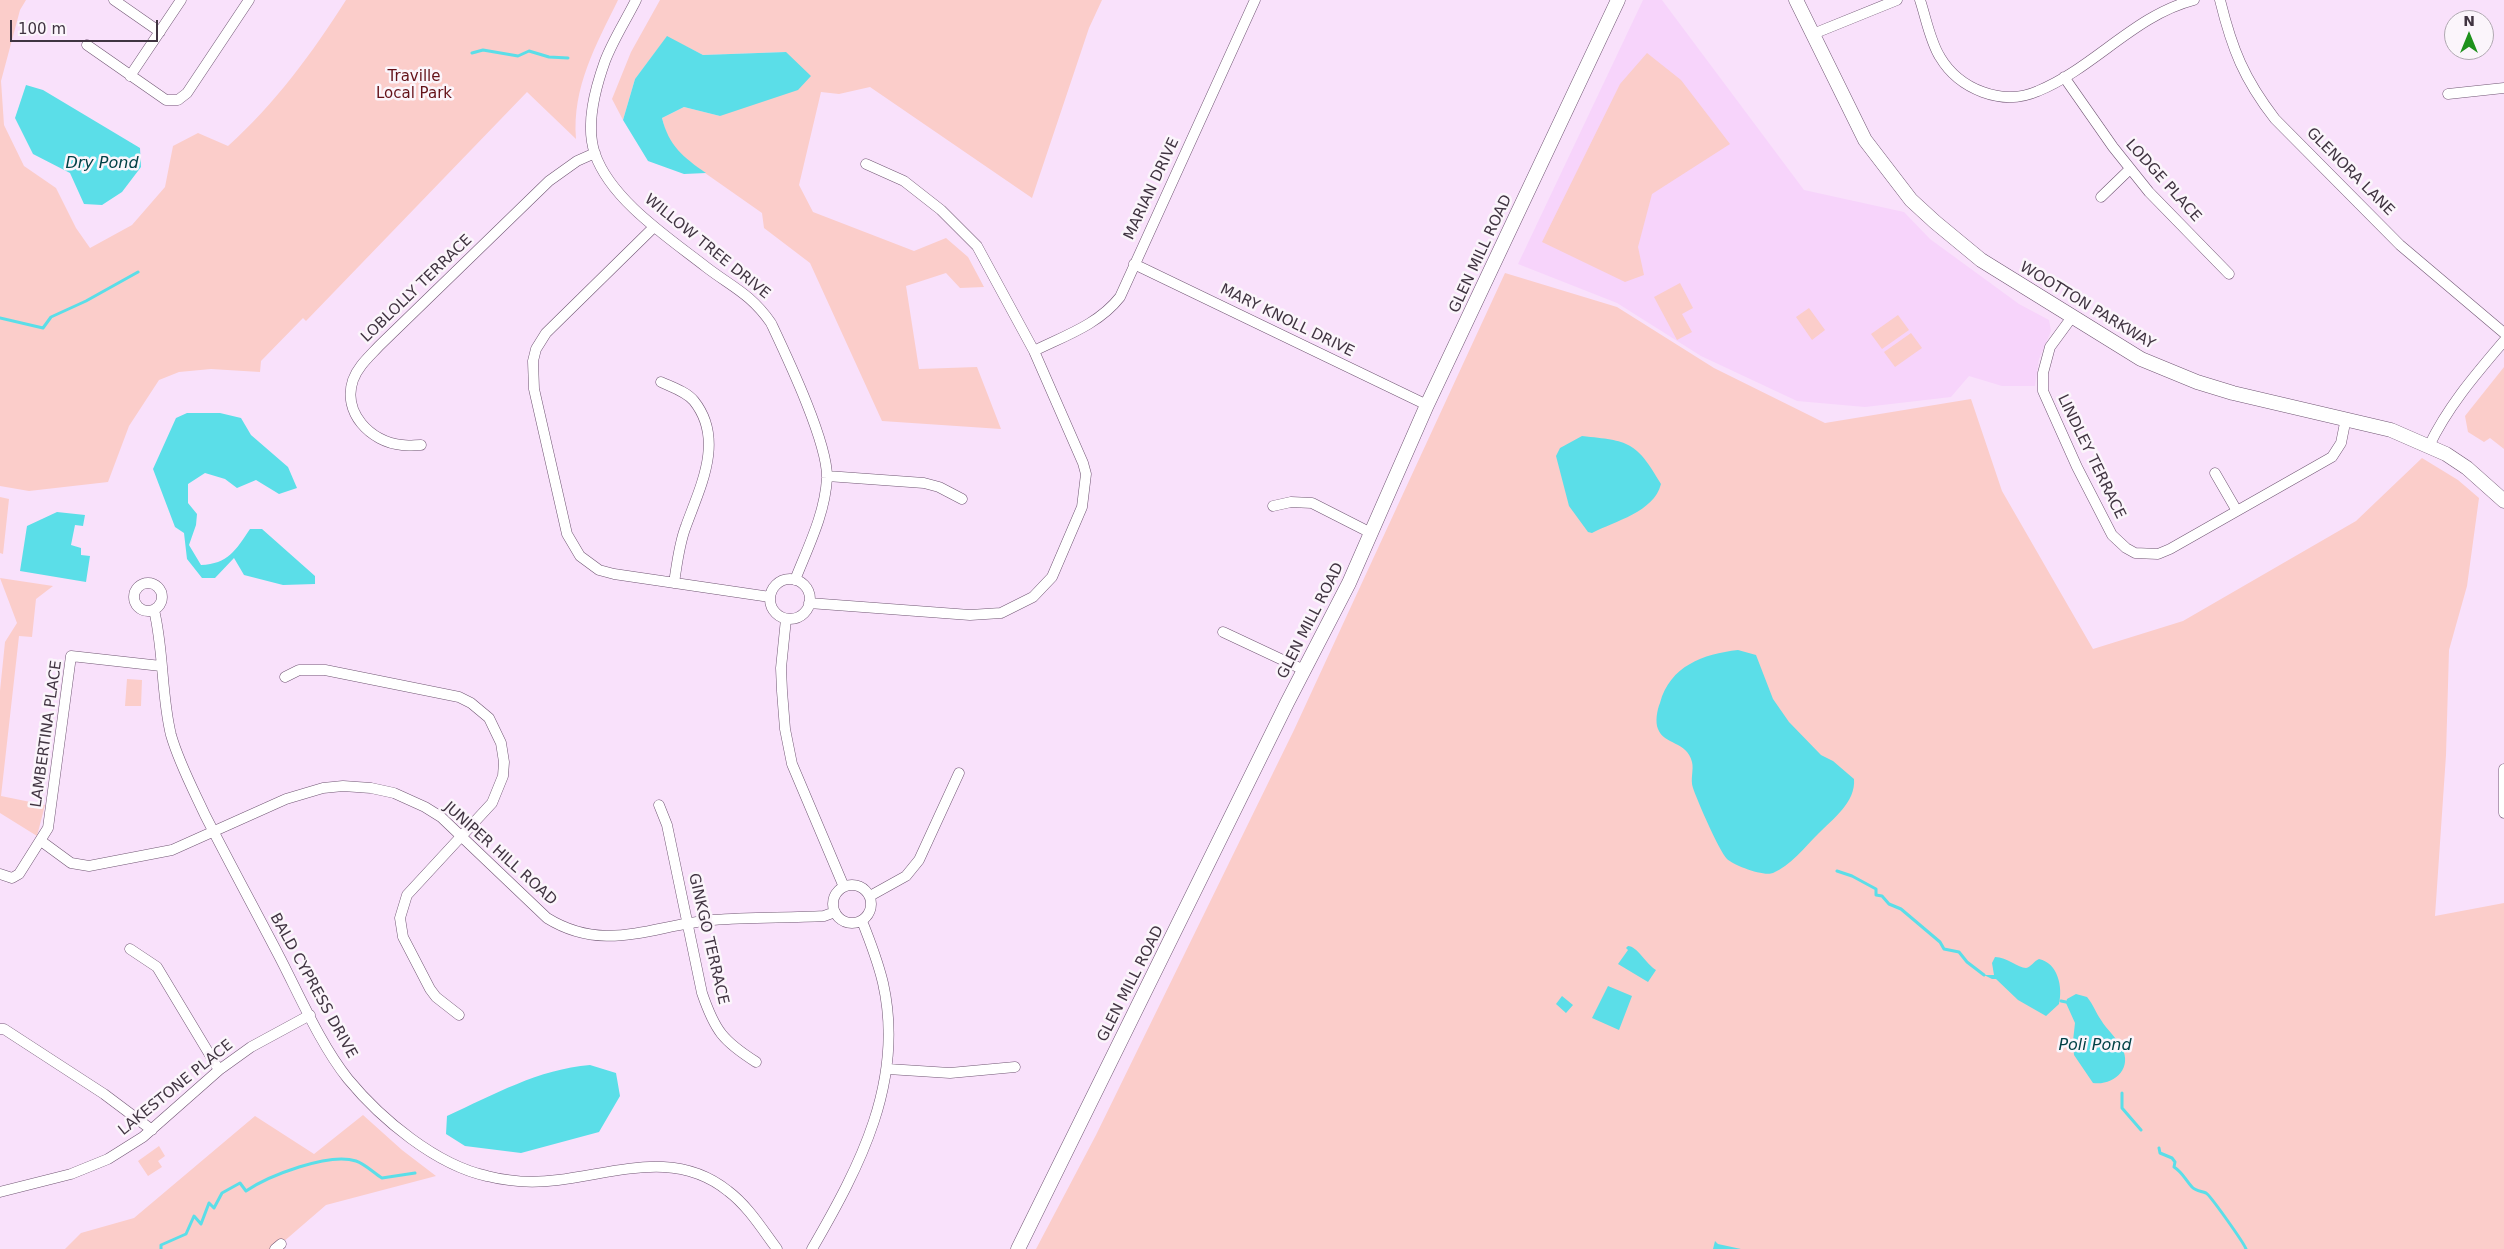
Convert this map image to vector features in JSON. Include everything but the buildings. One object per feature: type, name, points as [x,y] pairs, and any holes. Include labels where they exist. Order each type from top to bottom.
[{"type":"main road","name":"GLEN MILL ROAD","points":[[1018,1249],[1304,670],[1349,583],[1427,405],[1618,0]]},
{"type":"main road","name":"WOOTTON PARKWAY","points":[[1796,0],[1864,140],[1911,200],[1981,260],[2141,359],[2197,382],[2233,393],[2391,430],[2446,454],[2467,468],[2504,501]]},
{"type":"street","points":[[114,0],[160,32]]},
{"type":"street","points":[[130,76],[181,0]]},
{"type":"street","points":[[87,45],[166,100],[178,100],[187,93],[249,0]]},
{"type":"street","name":"WILLOW TREE DRIVE","points":[[636,0],[606,60],[598,83],[591,120],[595,153],[615,188],[654,227],[743,292],[760,307],[778,338],[819,436],[827,476],[824,500],[817,524],[795,580]]},
{"type":"street","name":"MARIAN DRIVE","points":[[1034,351],[1092,322],[1109,311],[1120,297],[1255,0]]},
{"type":"street","points":[[1813,34],[1897,0]]},
{"type":"street","points":[[1920,0],[1938,56],[1951,74],[1980,92],[2006,97],[2028,95],[2064,77],[2157,14],[2194,0]]},
{"type":"street","name":"GLENORA LANE","points":[[2220,0],[2231,43],[2245,75],[2258,97],[2276,119],[2400,245],[2504,332]]},
{"type":"street","name":"LODGE PLACE","points":[[2064,77],[2130,169],[2149,192],[2229,274]]},
{"type":"street","points":[[2448,94],[2504,88]]},
{"type":"street","name":"LOBLOLLY TERRACE","points":[[421,445],[402,446],[386,442],[362,426],[355,415],[350,400],[353,378],[362,364],[379,346],[548,181],[577,161],[595,153]]},
{"type":"street","points":[[809,603],[970,615],[1001,613],[1033,597],[1052,577],[1082,507],[1086,474],[1034,351],[978,246],[942,210],[904,181],[866,164]]},
{"type":"street","points":[[2101,197],[2130,169]]},
{"type":"street","points":[[654,227],[546,334],[536,348],[532,372],[534,389],[563,520],[573,547],[580,556],[598,570],[770,597]]},
{"type":"street","name":"MARY KNOLL DRIVE","points":[[1134,264],[1427,405]]},
{"type":"street","name":"LINDLEY TERRACE","points":[[2072,317],[2050,347],[2043,373],[2043,391],[2077,467],[2112,535],[2126,548],[2135,553],[2158,554],[2332,457],[2341,443],[2346,418]]},
{"type":"street","points":[[2429,446],[2439,424],[2460,394],[2504,341]]},
{"type":"street","points":[[661,382],[686,394],[694,401],[704,423],[708,448],[704,480],[685,527],[674,583]]},
{"type":"street","points":[[2215,474],[2238,511]]},
{"type":"street","points":[[827,476],[924,483],[939,487],[962,499]]},
{"type":"street","points":[[1273,506],[1291,502],[1312,503],[1371,533]]},
{"type":"street","points":[[795,580],[800,582],[808,591],[809,603],[807,609],[798,617],[786,619],[772,608],[770,597],[772,590],[782,581],[795,580]]},
{"type":"street","name":"BALD CYPRESS DRIVE","points":[[154,610],[158,628],[160,666],[172,736],[183,768],[213,831],[310,1015],[346,1077],[358,1090],[414,1141],[448,1162],[487,1176],[524,1181],[558,1180],[639,1166],[668,1166],[689,1170],[707,1177],[730,1192],[746,1208],[777,1249]]},
{"type":"street","points":[[786,619],[782,676],[785,729],[792,764],[844,887]]},
{"type":"street","points":[[1223,632],[1304,670]]},
{"type":"street","name":"LAMBERTINA PLACE","points":[[0,874],[12,878],[19,874],[41,842],[48,828],[71,656],[160,666]]},
{"type":"street","points":[[285,677],[299,670],[325,670],[460,696],[489,718],[501,743],[504,762],[503,776],[492,803],[407,895],[400,918],[403,937],[430,989],[436,997],[460,1014]]},
{"type":"street","points":[[2504,769],[2504,813]]},
{"type":"street","points":[[870,896],[906,876],[919,860],[959,773]]},
{"type":"street","name":"JUNIPER HILL ROAD","points":[[41,842],[71,863],[89,866],[172,850],[302,793],[323,788],[357,786],[407,798],[441,817],[537,909],[566,929],[584,934],[611,937],[735,918],[824,916],[834,912]]},
{"type":"street","name":"GINKGO TERRACE","points":[[659,805],[667,825],[702,993],[711,1019],[732,1047],[756,1062]]},
{"type":"street","points":[[850,885],[862,887],[870,896],[872,907],[867,918],[862,921],[850,924],[844,922],[834,912],[833,901],[839,890],[844,887],[850,885]]},
{"type":"street","points":[[812,1249],[870,1135],[888,1069],[887,1005],[879,966],[862,921]]},
{"type":"street","points":[[130,949],[157,967],[219,1070]]},
{"type":"street","name":"LAKESTONE PLACE","points":[[0,1192],[92,1167],[125,1149],[152,1130],[219,1070],[251,1047],[310,1015]]},
{"type":"street","points":[[0,1029],[59,1063],[152,1130]]},
{"type":"street","points":[[888,1069],[950,1072],[1015,1067]]},
{"type":"shaded area","points":[[1643,0],[1662,0],[1804,190],[1904,212],[1930,239],[2019,304],[2049,320],[2051,331],[2039,359],[2035,386],[2002,386],[1969,376],[1951,397],[1865,407],[1797,401],[1701,356],[1617,303],[1518,264]]},
{"type":"green space","name":"Traville Local Park","points":[[0,0],[26,0],[20,10],[1,81],[4,125],[24,166],[56,188],[76,228],[90,248],[132,225],[165,187],[173,146],[198,133],[228,146],[245,130],[292,77],[346,0],[618,0],[587,67],[578,102],[576,139],[527,92],[306,321],[303,318],[261,361],[260,372],[211,369],[179,372],[159,380],[129,426],[108,482],[29,491],[0,486]]},
{"type":"green space","points":[[660,0],[1102,0],[1089,28],[1032,198],[870,87],[839,94],[821,92],[799,185],[813,212],[914,251],[946,238],[968,257],[984,287],[960,288],[946,273],[906,286],[919,369],[977,367],[1001,429],[882,421],[810,263],[764,228],[762,213],[685,159],[668,139],[662,118],[684,107],[720,116],[786,52],[703,55],[667,37],[635,79],[623,120],[612,99],[631,52]]},
{"type":"green space","points":[[1647,53],[1681,80],[1730,144],[1652,194],[1638,247],[1644,275],[1625,282],[1542,242],[1620,84]]},
{"type":"green space","points":[[1505,273],[1617,307],[1714,368],[1825,423],[1971,399],[2002,491],[2093,649],[2183,621],[2356,521],[2422,458],[2458,480],[2479,498],[2467,586],[2449,650],[2446,755],[2435,916],[2504,903],[2504,1249],[1036,1249],[1096,1135],[1294,730]]},
{"type":"green space","points":[[1680,283],[1693,308],[1682,314],[1692,332],[1677,340],[1654,297]]},
{"type":"green space","points":[[1809,308],[1825,330],[1812,340],[1796,317]]},
{"type":"green space","points":[[1898,315],[1909,330],[1882,349],[1871,334]]},
{"type":"green space","points":[[1911,333],[1922,348],[1895,367],[1884,352]]},
{"type":"green space","points":[[2504,367],[2504,449],[2490,438],[2484,442],[2468,432],[2465,416]]},
{"type":"green space","points":[[0,497],[9,499],[3,554],[0,553]]},
{"type":"green space","points":[[0,578],[53,586],[36,599],[32,637],[19,636],[1,796],[45,805],[37,836],[0,813],[0,691],[5,642],[17,623]]},
{"type":"green space","points":[[127,679],[142,680],[141,706],[125,706]]},
{"type":"green space","points":[[363,1115],[402,1150],[436,1176],[326,1205],[275,1249],[65,1249],[81,1233],[134,1218],[255,1116],[314,1154]]},
{"type":"green space","points":[[159,1146],[165,1156],[158,1161],[162,1167],[148,1176],[138,1161]]},
{"type":"water","points":[[667,36],[703,55],[786,52],[811,76],[798,90],[720,116],[684,107],[662,118],[669,136],[678,150],[690,162],[706,173],[684,174],[648,161],[623,120],[635,79]]},
{"type":"water","name":"Dry Pond","points":[[26,85],[43,90],[140,148],[141,167],[122,192],[102,205],[84,204],[70,173],[33,154],[15,118]]},
{"type":"water","points":[[187,413],[220,413],[241,418],[251,435],[288,467],[297,488],[279,494],[256,480],[237,488],[225,479],[205,473],[188,484],[188,503],[197,514],[196,525],[189,545],[201,565],[225,559],[250,529],[262,529],[315,576],[315,584],[283,585],[244,575],[234,558],[215,578],[202,578],[187,559],[184,533],[175,527],[153,469],[176,418]]},
{"type":"water","points":[[1582,436],[1621,442],[1630,446],[1645,459],[1661,484],[1657,494],[1642,509],[1633,515],[1592,533],[1588,532],[1569,506],[1556,456],[1560,448]]},
{"type":"water","points":[[57,512],[85,515],[83,526],[75,525],[71,545],[81,548],[81,555],[90,556],[86,582],[20,571],[27,526]]},
{"type":"water","points":[[1738,650],[1756,655],[1773,699],[1789,722],[1821,755],[1833,761],[1854,779],[1851,795],[1837,816],[1791,861],[1779,870],[1769,874],[1749,870],[1735,864],[1723,854],[1703,814],[1693,788],[1692,762],[1689,755],[1681,747],[1661,734],[1657,723],[1658,709],[1665,690],[1680,671],[1690,664],[1712,655]]},
{"type":"water","points":[[1628,946],[1635,949],[1656,970],[1648,982],[1618,964],[1628,950],[1626,948]]},
{"type":"water","points":[[1995,957],[2026,968],[2039,959],[2051,965],[2058,977],[2060,990],[2059,1004],[2046,1016],[2018,1000],[1996,979],[1984,975],[1994,975],[1992,963]]},
{"type":"water","points":[[1608,986],[1632,996],[1619,1030],[1592,1018]]},
{"type":"water","name":"Poli Pond","points":[[2076,994],[2087,997],[2103,1024],[2122,1048],[2125,1056],[2123,1069],[2114,1079],[2108,1082],[2093,1083],[2074,1055],[2075,1023],[2066,1003],[2067,999]]},
{"type":"water","points":[[1562,996],[1573,1005],[1566,1013],[1556,1004]]},
{"type":"water","points":[[590,1065],[616,1073],[620,1096],[599,1132],[521,1153],[465,1146],[446,1134],[447,1116],[534,1077],[571,1067]]},
{"type":"water","points":[[1715,1241],[1718,1244],[1741,1249],[1713,1249]]},
{"type":"waterway","points":[[472,53],[483,50],[518,56],[529,51],[549,57],[568,58]]},
{"type":"waterway","points":[[0,318],[43,328],[51,317],[86,301],[138,272]]},
{"type":"waterway","points":[[1837,871],[1852,876],[1876,889],[1876,895],[1882,896],[1889,904],[1901,909],[1940,942],[1944,949],[1959,952],[1967,962],[1984,975]]},
{"type":"waterway","points":[[2061,1001],[2066,1002]]},
{"type":"waterway","points":[[2122,1093],[2122,1108],[2141,1130]]},
{"type":"waterway","points":[[2159,1148],[2160,1153],[2172,1158],[2175,1162],[2174,1167],[2192,1187],[2209,1196],[2234,1229],[2246,1249]]},
{"type":"waterway","points":[[161,1249],[161,1245],[186,1234],[194,1216],[201,1224],[209,1203],[214,1208],[222,1193],[240,1183],[246,1191],[299,1167],[344,1159],[356,1161],[382,1178],[415,1173]]}]
